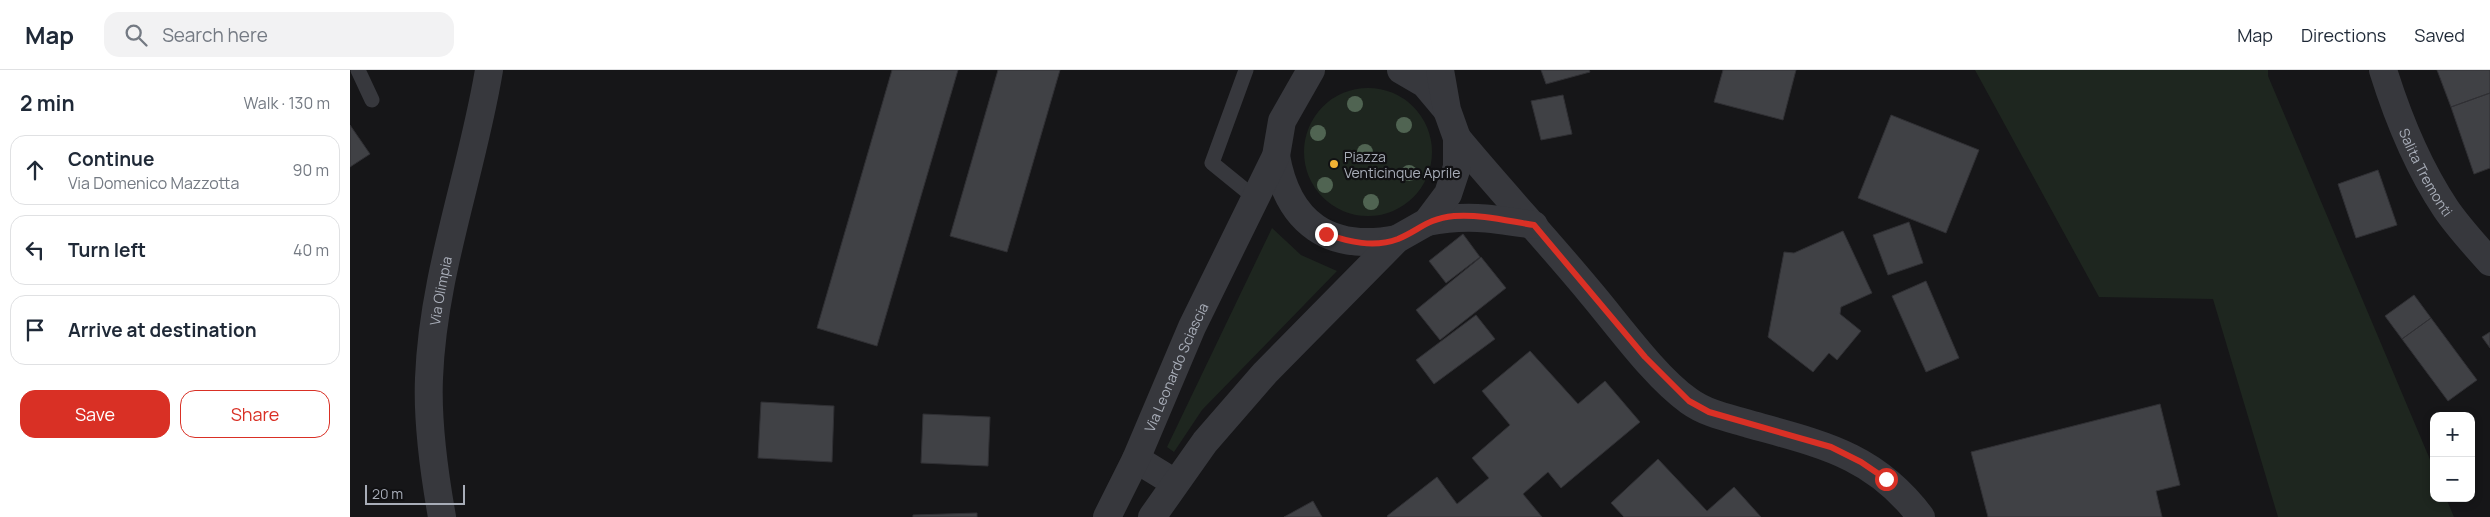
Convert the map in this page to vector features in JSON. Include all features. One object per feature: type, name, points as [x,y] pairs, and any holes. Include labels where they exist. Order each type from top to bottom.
[{"type":"street","name":"Via Olimpia","points":[[442,517],[430,429],[429,378],[437,304],[489,70]]},
{"type":"street","points":[[1332,70],[1313,80],[1306,81],[1282,121],[1276,156],[1280,180],[1291,202],[1306,221],[1326,234],[1349,242],[1374,244],[1397,239],[1427,222],[1454,216],[1477,216],[1534,225]]},
{"type":"street","points":[[1402,70],[1425,84],[1447,110]]},
{"type":"street","points":[[1427,222],[1448,194],[1457,167],[1457,138],[1447,110],[1440,70]]},
{"type":"street","name":"Salita Tremonti","points":[[2383,70],[2406,132],[2431,185],[2447,211],[2490,262]]},
{"type":"street","points":[[1457,138],[1534,225],[1645,357],[1689,401],[1709,412],[1831,447],[1861,462],[1886,479],[1908,500],[1921,517]]},
{"type":"street","name":"Via Leonardo Sciascia","points":[[1106,517],[1136,459],[1192,327],[1276,156]]},
{"type":"street","points":[[1152,517],[1205,442],[1265,373],[1363,276],[1397,239]]},
{"type":"street","points":[[1136,459],[1175,483]]},
{"type":"lane","points":[[358,70],[372,100]]},
{"type":"lane","points":[[1246,70],[1212,163],[1250,207]]},
{"type":"shaded area","points":[[1975,70],[2268,70],[2268,76],[2430,460],[2430,502],[2448,502],[2454,517],[2278,517],[2213,299],[2099,297]]},
{"type":"shaded area","points":[[1368,88],[1392,93],[1413,107],[1427,128],[1432,152],[1427,176],[1413,197],[1392,211],[1368,216],[1344,211],[1323,197],[1309,176],[1304,152],[1309,128],[1323,107],[1344,93]]},
{"type":"shaded area","points":[[1272,228],[1301,255],[1337,271],[1202,410],[1174,452],[1167,447]]},
{"type":"building","points":[[892,70],[958,70],[877,346],[817,328]]},
{"type":"building","points":[[998,70],[1060,70],[1007,252],[950,236]]},
{"type":"building","points":[[1541,70],[1589,70],[1590,72],[1546,84]]},
{"type":"building","points":[[1723,70],[1796,70],[1783,120],[1714,102]]},
{"type":"building","points":[[2437,70],[2490,70],[2490,93],[2451,107]]},
{"type":"building","points":[[2490,93],[2490,168],[2474,174],[2451,107]]},
{"type":"building","points":[[1563,95],[1572,134],[1541,140],[1531,101]]},
{"type":"building","points":[[1891,115],[1979,150],[1946,233],[1858,198]]},
{"type":"building","points":[[350,125],[370,154],[350,167]]},
{"type":"building","points":[[2378,170],[2397,225],[2356,238],[2338,184]]},
{"type":"building","points":[[1909,222],[1923,263],[1888,275],[1873,235]]},
{"type":"building","points":[[1843,231],[1872,293],[1841,307],[1840,314],[1861,331],[1837,360],[1829,353],[1813,372],[1768,337],[1784,252],[1794,253]]},
{"type":"building","points":[[1463,234],[1480,257],[1446,283],[1429,261]]},
{"type":"building","points":[[1481,257],[1506,288],[1440,340],[1416,310]]},
{"type":"building","points":[[1926,281],[1959,358],[1926,372],[1892,296]]},
{"type":"building","points":[[2414,295],[2431,318],[2402,339],[2385,316]]},
{"type":"building","points":[[1476,315],[1495,339],[1434,384],[1416,360]]},
{"type":"building","points":[[2431,318],[2477,380],[2448,401],[2402,339]]},
{"type":"building","points":[[2490,332],[2490,348],[2482,337]]},
{"type":"building","points":[[1530,351],[1578,404],[1605,381],[1640,422],[1561,488],[1548,472],[1523,494],[1542,517],[1388,517],[1437,477],[1457,504],[1489,478],[1472,458],[1510,425],[1482,391]]},
{"type":"building","points":[[761,402],[834,406],[832,462],[758,458]]},
{"type":"building","points":[[2160,404],[2180,485],[2156,491],[2162,517],[1988,517],[1971,452]]},
{"type":"building","points":[[923,414],[990,417],[988,466],[921,463]]},
{"type":"building","points":[[1658,459],[1707,511],[1734,487],[1761,517],[1624,517],[1611,503]]},
{"type":"building","points":[[1313,501],[1322,517],[1284,517]]},
{"type":"building","points":[[977,513],[977,517],[913,517],[913,515]]},
{"type":"place","name":"Piazza Venticinque Aprile","points":[[1334,164]]},
{"type":"route","points":[[1326,234],[1349,242],[1374,244],[1397,239],[1427,222],[1454,216],[1477,216],[1534,225],[1645,357],[1689,401],[1709,412],[1831,447],[1861,462],[1886,479]]}]
